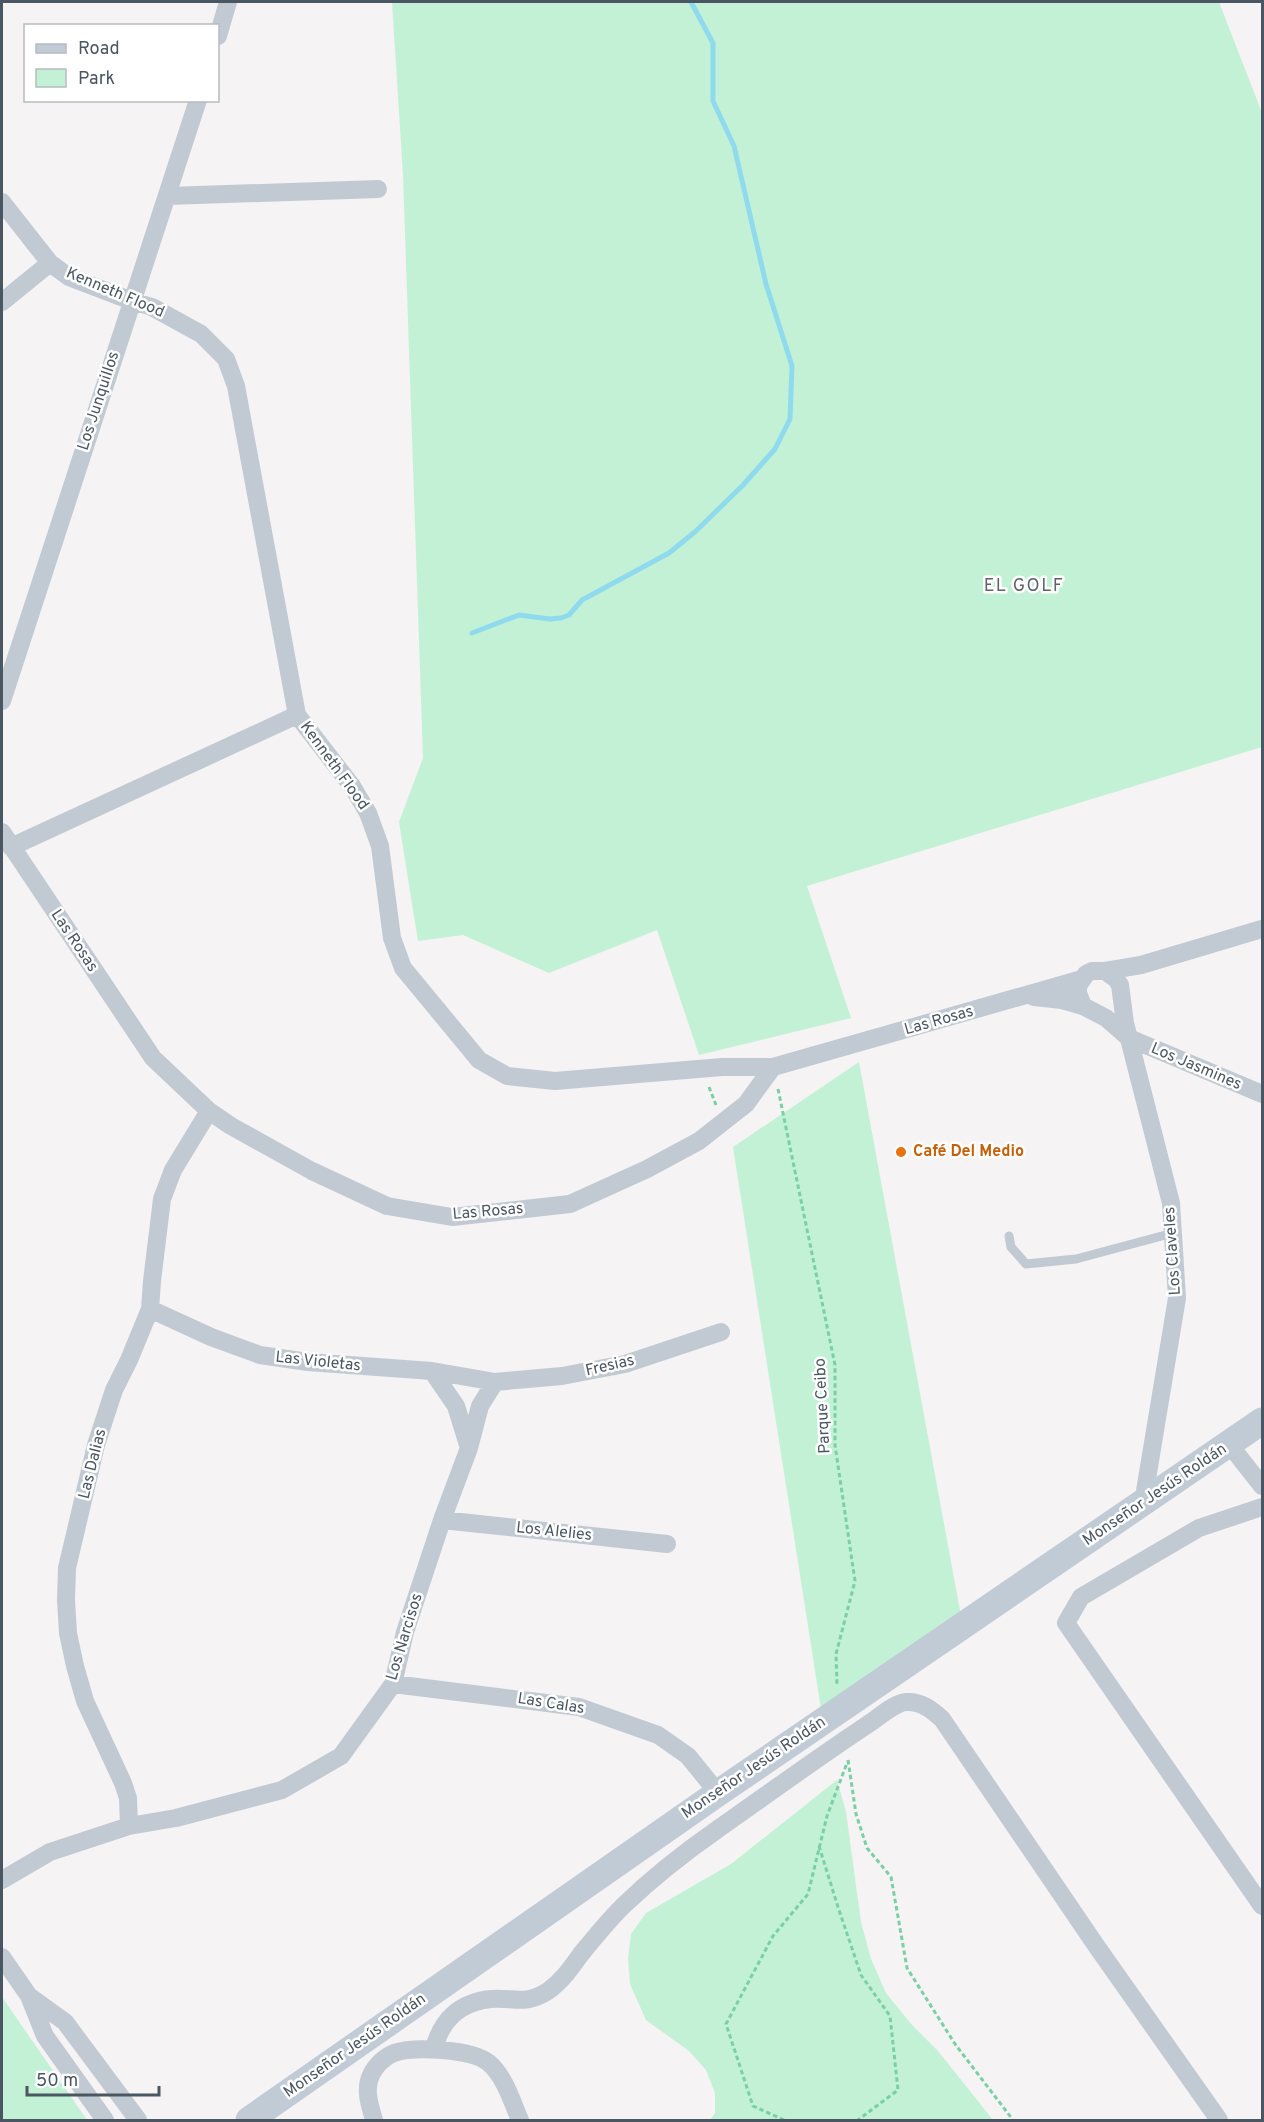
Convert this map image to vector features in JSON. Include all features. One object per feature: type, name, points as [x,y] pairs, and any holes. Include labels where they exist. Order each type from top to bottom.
[{"type":"street","points":[[219,33],[228,2]]},
{"type":"street","name":"Los Junquillos","points":[[2,701],[197,102]]},
{"type":"street","points":[[168,196],[378,189]]},
{"type":"street","name":"Kenneth Flood","points":[[2,202],[50,263],[69,277],[152,307],[201,334],[226,359],[237,386],[297,715],[352,786],[368,813],[380,846],[392,938],[403,968],[480,1060],[507,1076],[555,1081],[722,1066],[773,1067]]},
{"type":"street","points":[[2,302],[50,263]]},
{"type":"street","points":[[6,840],[297,715]]},
{"type":"street","name":"Las Rosas","points":[[6,840],[153,1058],[210,1111],[231,1126],[312,1171],[387,1206],[452,1217],[570,1204],[647,1169],[699,1141],[746,1104],[773,1067],[1082,979]]},
{"type":"street","points":[[1090,1009],[1077,993],[1082,979],[1092,971],[1141,965],[1263,929]]},
{"type":"street","points":[[1023,997],[1062,1000],[1090,1009],[1109,1010],[1115,1005],[1131,975],[1141,965]]},
{"type":"street","points":[[1105,971],[1116,979],[1120,993]]},
{"type":"street","name":"Los Claveles","points":[[1120,993],[1122,1010],[1171,1203],[1178,1298],[1143,1503]]},
{"type":"street","name":"Los Jasmines","points":[[1090,1009],[1129,1038],[1263,1094]]},
{"type":"street","points":[[1138,1072],[1150,1059],[1170,1056]]},
{"type":"street","name":"Las Dalias","points":[[129,1826],[128,1798],[123,1783],[85,1701],[75,1666],[68,1633],[67,1568],[96,1445],[114,1390],[150,1310],[162,1199],[173,1170],[210,1111]]},
{"type":"street","name":"Las Violetas","points":[[150,1310],[211,1337],[260,1355],[308,1362],[432,1371],[495,1382]]},
{"type":"street","name":"Fresias","points":[[495,1382],[562,1376],[625,1364],[721,1332]]},
{"type":"street","points":[[432,1371],[456,1406],[469,1448]]},
{"type":"street","name":"Los Narcisos","points":[[2,1880],[50,1852],[129,1826],[176,1818],[282,1790],[341,1756],[393,1684],[405,1632],[442,1520],[469,1448],[480,1406],[495,1382]]},
{"type":"street","name":"Monseñor Jesús Roldán","points":[[249,2121],[718,1792],[839,1725],[1143,1503],[1263,1421]]},
{"type":"street","points":[[1229,1444],[1263,1486]]},
{"type":"street","points":[[1263,1507],[1199,1528],[1081,1598],[1066,1623],[1263,1906]]},
{"type":"street","name":"Los Alelies","points":[[442,1520],[667,1544]]},
{"type":"street","name":"Las Calas","points":[[393,1684],[579,1707],[658,1735],[688,1756],[718,1792]]},
{"type":"street","points":[[434,2049],[436,2038],[450,2014],[474,2003],[491,1999],[514,2001],[531,1999],[547,1992],[564,1978],[622,1906],[839,1725],[905,1702],[928,1707],[942,1719],[1219,2121]]},
{"type":"street","points":[[2,1957],[29,1996],[45,2036],[105,2121]]},
{"type":"street","points":[[29,1996],[65,2022],[138,2121]]},
{"type":"street","points":[[374,2121],[367,2087],[371,2074],[379,2062],[394,2053],[434,2049],[472,2055],[488,2062],[501,2079],[520,2121]]},
{"type":"lane","points":[[1009,1236],[1011,1247],[1026,1264],[1076,1259],[1173,1233]]},
{"type":"path","name":"Parque Ceibo","points":[[773,1067],[835,1365],[835,1444],[855,1581],[836,1654],[839,1725],[848,1760],[856,1814],[867,1848],[891,1877],[907,1968],[955,2044],[1013,2121]]},
{"type":"path","points":[[709,1087],[717,1106]]},
{"type":"path","points":[[784,2121],[753,2106],[726,2024],[773,1936],[808,1894],[827,1816],[848,1760]]},
{"type":"path","points":[[819,1846],[861,1975],[890,2016],[898,2090],[858,2121]]},
{"type":"green space","points":[[392,2],[1219,2],[1262,113],[1262,747],[807,886],[851,1018],[699,1055],[657,930],[549,973],[463,935],[418,941],[399,822],[423,758],[403,175]]},
{"type":"green space","points":[[859,1062],[961,1616],[821,1709],[733,1147]]},
{"type":"green space","points":[[837,1780],[846,1812],[861,1922],[871,1959],[886,1993],[912,2025],[938,2051],[993,2120],[710,2120],[715,2113],[715,2093],[706,2070],[689,2051],[646,2020],[630,1984],[628,1958],[631,1934],[646,1913],[731,1864]]},
{"type":"green space","points":[[2,1997],[87,2120],[2,2120]]},
{"type":"waterway","points":[[472,633],[519,615],[550,619],[569,615],[582,600],[669,553],[696,531],[743,485],[775,449],[790,419],[792,366],[766,284],[734,146],[713,101],[713,43],[691,2]]},
{"type":"place","name":"Café Del Medio","points":[[901,1152]]},
{"type":"district","name":"EL GOLF","points":[[1024,586]]}]
